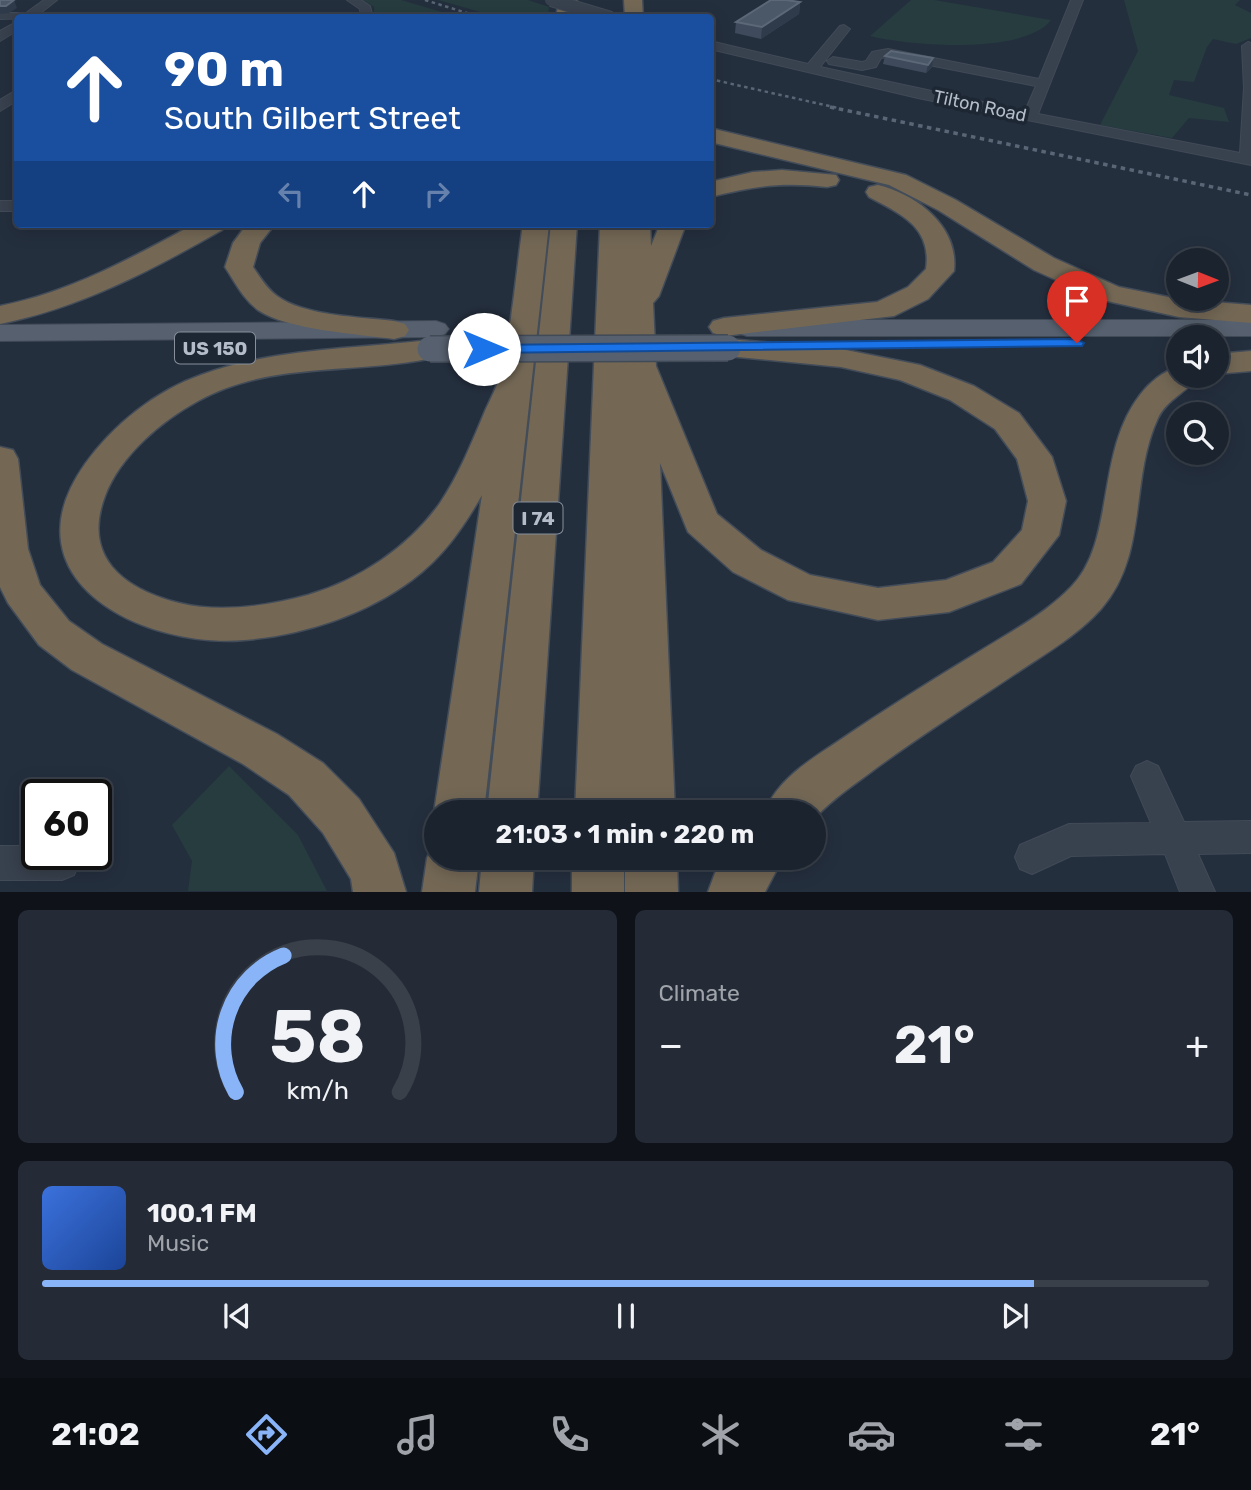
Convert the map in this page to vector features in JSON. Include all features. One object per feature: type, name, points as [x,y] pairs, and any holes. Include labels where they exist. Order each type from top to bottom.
[{"type":"highway","points":[[714,136],[872,172],[905,183],[943,202],[1066,276],[1100,289],[1138,301],[1195,311],[1251,314]]},
{"type":"highway","points":[[714,188],[730,182],[762,177],[800,176],[839,181],[877,191],[909,208],[931,228],[941,248],[940,271],[918,293],[884,310],[726,338]]},
{"type":"highway","points":[[0,316],[62,299],[108,282],[206,228]]},
{"type":"highway","points":[[256,228],[243,248],[239,267],[258,295],[272,307],[325,320],[394,330]]},
{"type":"highway","points":[[512,228],[526,294]]},
{"type":"highway","points":[[460,800],[535,228]]},
{"type":"highway","name":"I 74","points":[[513,800],[565,228]]},
{"type":"highway","points":[[600,800],[613,228]]},
{"type":"highway","points":[[637,228],[650,800]]},
{"type":"highway","points":[[638,316],[671,228]]},
{"type":"highway","points":[[640,366],[701,522],[747,561],[802,589],[878,604],[949,596],[1007,573],[1040,535],[1047,501],[1034,457],[1007,421],[961,393],[908,372],[726,338]]},
{"type":"highway","points":[[433,339],[387,356],[317,359],[267,367],[209,383],[144,419],[103,461],[81,506],[80,540],[90,569],[127,601],[179,620],[263,622],[334,604],[394,571],[423,549],[452,513],[472,478],[515,379]]},
{"type":"highway","points":[[1229,363],[1251,361]]},
{"type":"highway","points":[[802,800],[834,770],[903,721],[1045,632],[1083,601],[1102,576],[1115,537],[1138,419],[1166,384]]},
{"type":"highway","points":[[0,460],[8,549],[22,592],[54,633],[87,657],[260,749],[306,779],[341,816],[376,871],[380,891]]},
{"type":"highway","points":[[448,891],[451,870]]},
{"type":"highway","points":[[505,891],[507,870]]},
{"type":"highway","points":[[598,870],[598,891]]},
{"type":"highway","points":[[651,870],[652,891]]},
{"type":"highway","points":[[734,891],[749,870]]},
{"type":"main road","name":"US 150","points":[[726,338],[1251,328]]},
{"type":"main road","name":"US 150","points":[[0,333],[394,330],[433,339]]},
{"type":"main road","name":"US 150","points":[[0,349],[383,347],[433,339],[726,338],[1166,343]]},
{"type":"main road","points":[[1229,343],[1251,343]]},
{"type":"street","points":[[31,14],[51,0]]},
{"type":"street","points":[[353,0],[367,13]]},
{"type":"street","points":[[551,0],[599,14]]},
{"type":"street","points":[[1030,117],[1077,0]]},
{"type":"street","points":[[810,70],[844,29]]},
{"type":"street","name":"Tilton Road","points":[[714,46],[810,70],[1030,117],[1249,160]]},
{"type":"street","points":[[1248,46],[1251,88],[1249,160]]},
{"type":"street","points":[[820,58],[863,66],[871,64],[876,55],[888,53],[1045,83]]},
{"type":"street","points":[[0,107],[14,96]]},
{"type":"street","points":[[1147,776],[1198,891]]},
{"type":"street","points":[[1032,857],[1069,839],[1251,837]]},
{"type":"street","points":[[0,863],[21,863]]},
{"type":"green space","points":[[363,0],[401,0],[449,14],[374,14],[374,7]]},
{"type":"green space","points":[[438,0],[528,0],[549,7],[548,14],[487,14]]},
{"type":"green space","points":[[911,0],[934,0],[1051,20],[1037,31],[1017,39],[992,43],[937,45],[870,36]]},
{"type":"green space","points":[[1124,0],[1240,0],[1235,5],[1251,13],[1251,38],[1236,44],[1213,39],[1207,47],[1194,82],[1174,80],[1169,95],[1224,108],[1229,122],[1189,118],[1172,138],[1100,125],[1138,51]]},
{"type":"green space","points":[[229,766],[298,835],[327,891],[188,891],[192,861],[172,825]]},
{"type":"building","points":[[0,0],[14,0],[6,6],[0,6]]},
{"type":"building","points":[[771,0],[800,2],[762,27],[736,22]]},
{"type":"building","points":[[891,51],[933,58],[928,65],[885,56]]},
{"type":"railway","points":[[425,0],[470,14]]},
{"type":"railway","points":[[714,80],[838,108]]},
{"type":"railway","points":[[830,107],[1251,195]]},
{"type":"route","points":[[484,349],[1077,343]]}]
